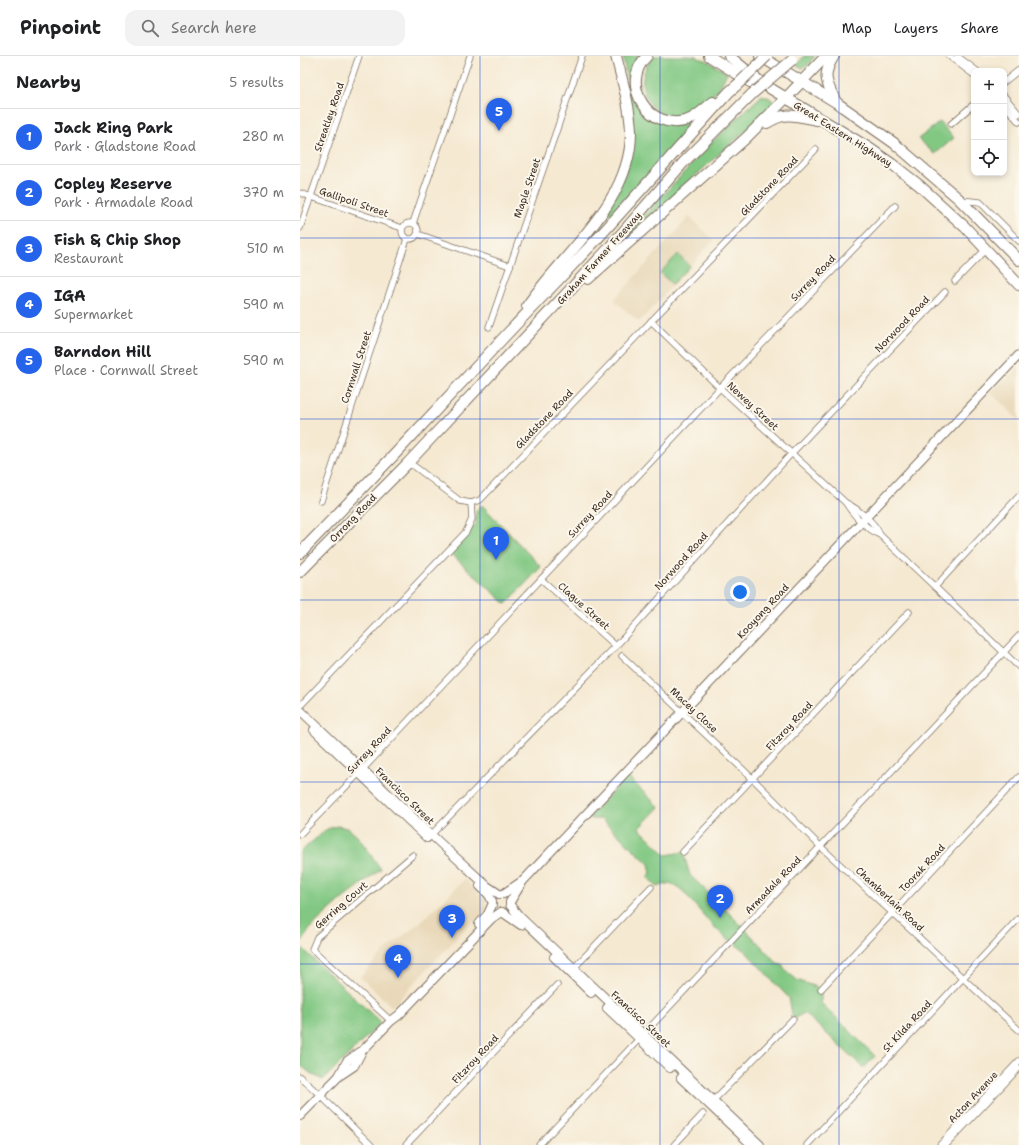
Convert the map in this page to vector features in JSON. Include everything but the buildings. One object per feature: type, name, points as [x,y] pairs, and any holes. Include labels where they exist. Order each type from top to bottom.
[{"type":"highway","points":[[506,335],[534,295],[608,205],[625,168],[630,147],[631,131],[616,56]]},
{"type":"highway","points":[[646,56],[637,71],[636,85],[638,98],[647,110],[657,118],[668,122],[689,120],[733,88]]},
{"type":"highway","points":[[709,56],[750,82],[763,84]]},
{"type":"highway","name":"Great Eastern Highway","points":[[729,56],[763,84],[869,148],[892,164],[945,208],[987,248],[1019,285]]},
{"type":"highway","name":"Great Eastern Highway","points":[[760,56],[837,103],[894,143],[959,199],[1019,260]]},
{"type":"highway","name":"Graham Farmer Freeway","points":[[396,453],[598,238],[733,88],[767,56]]},
{"type":"highway","points":[[529,335],[615,254],[746,138],[826,56]]},
{"type":"highway","points":[[834,56],[827,71],[826,80],[837,103]]},
{"type":"highway","name":"Graham Farmer Freeway","points":[[410,465],[609,248],[683,163],[752,94],[793,58]]},
{"type":"highway","points":[[746,138],[777,117],[784,115],[824,122]]},
{"type":"highway","name":"Orrong Road","points":[[300,553],[396,453]]},
{"type":"highway","name":"Orrong Road","points":[[300,572],[410,465]]},
{"type":"street","name":"Streatley Road","points":[[300,228],[359,56]]},
{"type":"street","points":[[413,223],[470,56]]},
{"type":"street","name":"Maple Street","points":[[489,327],[582,56]]},
{"type":"street","points":[[948,56],[971,73]]},
{"type":"street","points":[[957,56],[973,68]]},
{"type":"street","points":[[1007,80],[1019,70]]},
{"type":"street","points":[[1007,100],[1019,114]]},
{"type":"street","points":[[951,124],[971,107]]},
{"type":"street","points":[[1007,108],[1019,122]]},
{"type":"street","name":"Gladstone Road","points":[[471,503],[480,500],[816,150]]},
{"type":"street","name":"Gallipoli Street","points":[[300,193],[402,228]]},
{"type":"street","points":[[959,199],[980,202],[1019,241]]},
{"type":"street","name":"Surrey Road","points":[[300,834],[720,388],[895,206]]},
{"type":"street","points":[[406,223],[413,223],[418,228],[418,234],[414,238],[407,239],[403,235],[402,228],[406,223]]},
{"type":"street","points":[[418,234],[510,266]]},
{"type":"street","name":"Cornwall Street","points":[[321,501],[407,239]]},
{"type":"street","points":[[955,281],[987,248]]},
{"type":"street","name":"Norwood Road","points":[[430,837],[616,646],[791,454],[945,292]]},
{"type":"street","name":"Newey Street","points":[[651,321],[720,388],[846,503],[851,511],[863,519],[874,533],[880,535],[936,586],[1019,667]]},
{"type":"street","name":"Kooyong Road","points":[[510,904],[523,881],[1019,354]]},
{"type":"street","points":[[300,706],[466,532],[472,519],[471,503],[460,501],[410,465]]},
{"type":"street","points":[[936,586],[1019,496]]},
{"type":"street","name":"Clague Street","points":[[541,579],[616,646]]},
{"type":"street","name":"Fitzroy Road","points":[[683,852],[909,612]]},
{"type":"street","name":"Armadale Road","points":[[539,1145],[1019,636]]},
{"type":"street","name":"Macey Close","points":[[622,656],[683,711],[752,778]]},
{"type":"street","name":"Francisco Street","points":[[300,710],[360,771]]},
{"type":"street","name":"Francisco Street","points":[[300,717],[430,837],[489,895],[492,903]]},
{"type":"street","name":"Toorak Road","points":[[821,988],[1019,777]]},
{"type":"street","name":"Chamberlain Road","points":[[752,778],[821,847],[1019,1030]]},
{"type":"street","name":"Francisco Street","points":[[430,837],[487,886],[501,894]]},
{"type":"street","name":"Gerring Court","points":[[391,1021],[312,949],[317,937],[413,855]]},
{"type":"street","name":"Kooyong Road","points":[[501,894],[523,881]]},
{"type":"street","points":[[572,971],[651,887]]},
{"type":"street","points":[[300,1116],[339,1076],[354,1066],[363,1050],[391,1021],[399,1015],[491,918],[507,910],[510,904],[508,897],[501,894],[495,896],[482,920],[395,1011],[391,1021]]},
{"type":"street","points":[[492,903],[496,910],[502,912]]},
{"type":"street","name":"Francisco Street","points":[[510,904],[519,916],[572,971]]},
{"type":"street","name":"Francisco Street","points":[[502,912],[520,924],[677,1067],[752,1145]]},
{"type":"street","name":"St Kilda Road","points":[[807,1145],[1019,918]]},
{"type":"street","name":"Fitzroy Road","points":[[406,1145],[557,985]]},
{"type":"street","points":[[711,1103],[793,1019]]},
{"type":"street","name":"Acton Avenue","points":[[940,1145],[1019,1061]]},
{"type":"street","name":"Acton Avenue","points":[[946,1145],[1019,1068]]},
{"type":"street","points":[[300,1077],[371,1145]]},
{"type":"street","name":"Francisco Street","points":[[711,1103],[760,1145]]},
{"type":"street","points":[[674,1145],[703,1114]]},
{"type":"shaded area","points":[[689,217],[714,240],[639,322],[614,300]]},
{"type":"shaded area","points":[[1019,367],[1019,420],[990,392],[1007,379]]},
{"type":"shaded area","points":[[465,879],[485,900],[486,910],[461,933],[392,1007],[360,977],[387,949],[424,919]]},
{"type":"green space","points":[[623,56],[642,56],[637,64],[642,110],[691,123],[693,125],[583,244],[626,173],[627,82]]},
{"type":"green space","points":[[655,56],[696,56],[697,58],[706,60],[727,73],[719,87],[698,109],[685,116],[672,117],[661,113],[653,107],[646,98],[643,88],[643,77],[647,66]]},
{"type":"green space","points":[[804,56],[815,56],[807,66],[802,68],[797,65]]},
{"type":"green space","points":[[762,95],[770,98],[775,104],[624,240],[623,239],[711,143]]},
{"type":"green space","points":[[940,122],[954,138],[935,154],[918,139]]},
{"type":"green space","points":[[678,254],[690,266],[672,284],[660,273]]},
{"type":"green space","points":[[482,505],[541,567],[506,604],[450,553],[476,524],[476,511]]},
{"type":"green space","points":[[627,776],[659,807],[639,828],[666,855],[683,852],[690,875],[779,965],[781,964],[784,967],[783,968],[797,980],[821,989],[821,1003],[875,1056],[864,1068],[804,1013],[793,1019],[789,998],[745,951],[726,938],[711,924],[682,890],[670,883],[657,887],[647,877],[651,873],[649,864],[601,819],[592,819],[589,817]]},
{"type":"green space","points":[[337,826],[348,828],[359,838],[381,869],[341,900],[312,926],[300,944],[300,852],[327,829]]},
{"type":"green space","points":[[300,946],[381,1023],[323,1080],[313,1075],[300,1065]]},
{"type":"place","name":"Barndon Hill","points":[[499,131]]},
{"type":"place","name":"Jack Ring Park","points":[[496,560]]},
{"type":"place","name":"Copley Reserve","points":[[720,918]]},
{"type":"place","name":"Fish & Chip Shop","points":[[452,938]]},
{"type":"place","name":"IGA","points":[[398,978]]}]
